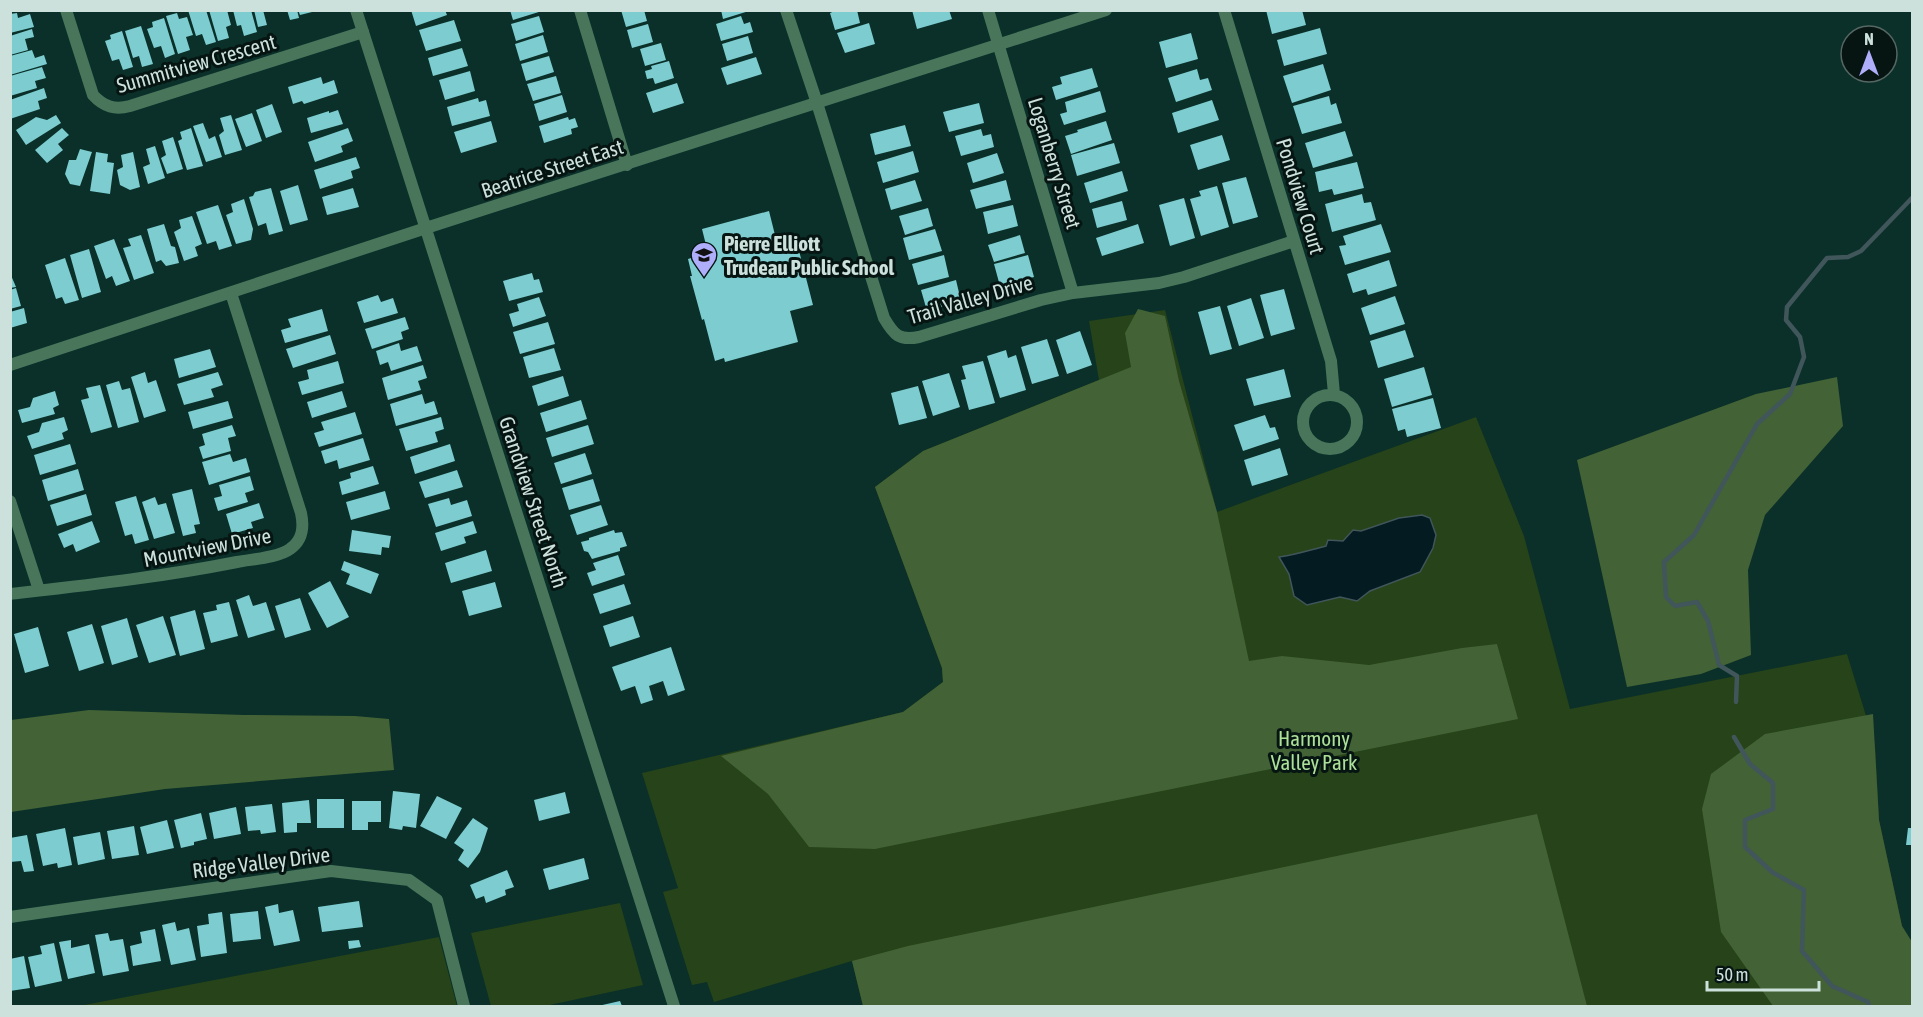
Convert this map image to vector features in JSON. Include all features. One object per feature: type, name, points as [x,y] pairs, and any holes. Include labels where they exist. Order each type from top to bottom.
[{"type":"street","name":"Summitview Crescent","points":[[66,10],[93,94],[102,103],[112,108],[130,105],[363,32]]},
{"type":"street","name":"Grandview Street North","points":[[356,10],[674,1006]]},
{"type":"street","points":[[580,10],[627,165]]},
{"type":"street","points":[[786,10],[817,103]]},
{"type":"street","name":"Loganberry Street","points":[[988,10],[1073,293]]},
{"type":"street","name":"Beatrice Street East","points":[[10,365],[426,228],[1106,10]]},
{"type":"street","name":"Pondview Court","points":[[1224,10],[1331,361],[1334,394]]},
{"type":"street","name":"Trail Valley Drive","points":[[817,103],[884,318],[891,331],[899,338],[920,337],[1041,300],[1073,293],[1167,281],[1294,241]]},
{"type":"street","name":"Mountview Drive","points":[[10,594],[147,579],[282,554],[293,548],[300,539],[303,527],[301,513],[231,293]]},
{"type":"street","points":[[1334,394],[1349,403],[1355,410],[1357,425],[1348,442],[1340,447],[1327,449],[1309,439],[1304,431],[1303,421],[1308,406],[1316,399],[1334,394]]},
{"type":"street","points":[[10,501],[39,590]]},
{"type":"street","name":"Ridge Valley Drive","points":[[10,917],[331,871],[409,880],[437,900],[464,1006]]},
{"type":"green space","points":[[1138,309],[1165,316],[1179,381],[1217,512],[1249,661],[1282,656],[1369,665],[1497,644],[1518,719],[875,849],[809,847],[768,794],[721,756],[903,712],[943,682],[942,668],[875,487],[923,451],[1131,367],[1125,333]]},
{"type":"green space","name":"Harmony Valley Park","points":[[1165,310],[1217,512],[1476,417],[1524,536],[1570,709],[1847,654],[1875,745],[1879,820],[1902,926],[1912,942],[1912,1006],[863,1006],[852,961],[714,1002],[707,982],[692,985],[663,892],[678,888],[642,773],[903,712],[943,682],[942,668],[875,487],[923,451],[1099,380],[1089,321]]},
{"type":"green space","points":[[1837,377],[1843,426],[1765,515],[1748,570],[1751,655],[1701,674],[1627,687],[1577,460],[1756,394]]},
{"type":"green space","points":[[89,710],[355,716],[389,719],[394,770],[165,789],[11,812],[11,720]]},
{"type":"green space","points":[[1873,714],[1879,820],[1902,926],[1912,942],[1912,1006],[1773,1006],[1721,932],[1702,809],[1711,774],[1765,734]]},
{"type":"green space","points":[[1537,814],[1587,1006],[863,1006],[852,961],[908,946]]},
{"type":"green space","points":[[620,903],[643,985],[545,1006],[491,1006],[471,933]]},
{"type":"green space","points":[[439,937],[457,1006],[79,1006]]},
{"type":"water","points":[[1422,515],[1430,518],[1436,535],[1433,548],[1420,572],[1370,591],[1357,601],[1340,597],[1307,605],[1294,596],[1289,574],[1279,557],[1326,546],[1328,540],[1343,541],[1353,530],[1361,531],[1399,518]]},
{"type":"building","points":[[188,10],[206,10],[216,42],[206,45],[202,34],[196,36]]},
{"type":"building","points":[[209,10],[227,10],[231,25],[226,27],[229,38],[218,41]]},
{"type":"building","points":[[233,10],[251,10],[257,32],[244,36],[241,25],[237,26]]},
{"type":"building","points":[[254,10],[263,10],[267,25],[258,27]]},
{"type":"building","points":[[287,10],[297,10],[299,18],[290,20]]},
{"type":"building","points":[[298,10],[316,10],[316,11],[300,15]]},
{"type":"building","points":[[411,10],[445,10],[447,15],[416,26]]},
{"type":"building","points":[[510,10],[542,10],[542,11],[513,20]]},
{"type":"building","points":[[621,10],[644,10],[647,21],[626,27]]},
{"type":"building","points":[[721,10],[749,10],[749,11],[723,19]]},
{"type":"building","points":[[837,10],[857,10],[860,23],[835,30],[830,13]]},
{"type":"building","points":[[912,10],[949,10],[952,19],[917,29]]},
{"type":"building","points":[[1266,10],[1302,10],[1306,25],[1272,34]]},
{"type":"building","points":[[17,13],[18,18],[30,14],[34,27],[10,33],[10,14]]},
{"type":"building","points":[[177,13],[179,19],[187,17],[193,35],[186,37],[190,50],[178,54],[166,16]]},
{"type":"building","points":[[539,16],[544,32],[516,41],[511,24]]},
{"type":"building","points":[[741,16],[744,24],[750,22],[753,32],[721,41],[716,24]]},
{"type":"building","points":[[164,18],[175,54],[165,58],[161,46],[154,48],[147,29],[153,27],[152,22]]},
{"type":"building","points":[[454,20],[461,41],[426,51],[419,30]]},
{"type":"building","points":[[869,23],[875,44],[845,53],[837,33]]},
{"type":"building","points":[[648,24],[653,42],[632,48],[627,30]]},
{"type":"building","points":[[141,26],[153,64],[142,67],[139,56],[133,58],[125,31]]},
{"type":"building","points":[[1320,28],[1327,54],[1284,66],[1277,40]]},
{"type":"building","points":[[32,29],[34,37],[25,39],[28,50],[10,55],[10,36]]},
{"type":"building","points":[[122,31],[133,67],[123,70],[119,59],[112,61],[105,41],[111,39],[110,35]]},
{"type":"building","points":[[1191,33],[1198,59],[1166,68],[1159,42]]},
{"type":"building","points":[[543,35],[548,52],[520,61],[515,44]]},
{"type":"building","points":[[748,36],[753,53],[727,61],[722,44]]},
{"type":"building","points":[[661,43],[666,60],[645,66],[640,49]]},
{"type":"building","points":[[462,48],[468,66],[433,76],[428,58]]},
{"type":"building","points":[[32,50],[35,58],[44,55],[47,64],[10,75],[10,56]]},
{"type":"building","points":[[549,56],[554,72],[526,81],[521,64]]},
{"type":"building","points":[[756,57],[762,74],[727,85],[721,68]]},
{"type":"building","points":[[669,61],[674,78],[655,84],[653,78],[647,79],[645,71],[652,69],[651,66]]},
{"type":"building","points":[[1323,64],[1331,90],[1292,103],[1283,76]]},
{"type":"building","points":[[42,67],[46,78],[35,81],[37,88],[10,96],[10,76]]},
{"type":"building","points":[[1092,68],[1098,87],[1056,100],[1052,87],[1062,84],[1060,77]]},
{"type":"building","points":[[1197,69],[1200,80],[1208,78],[1212,90],[1176,102],[1168,78]]},
{"type":"building","points":[[470,71],[475,91],[445,100],[439,80]]},
{"type":"building","points":[[556,76],[561,93],[533,101],[527,84]]},
{"type":"building","points":[[321,77],[323,84],[334,80],[338,93],[304,104],[302,101],[293,104],[288,87]]},
{"type":"building","points":[[677,83],[684,103],[653,113],[646,93]]},
{"type":"building","points":[[44,88],[47,98],[38,101],[40,109],[10,119],[10,100]]},
{"type":"building","points":[[1100,91],[1106,112],[1064,125],[1060,114],[1067,112],[1065,102]]},
{"type":"building","points":[[562,95],[567,112],[539,121],[534,104]]},
{"type":"building","points":[[1329,96],[1331,105],[1336,103],[1342,123],[1302,134],[1293,106]]},
{"type":"building","points":[[478,98],[479,102],[486,100],[490,116],[452,126],[447,107]]},
{"type":"building","points":[[1212,100],[1219,120],[1178,133],[1172,113]]},
{"type":"building","points":[[979,103],[984,123],[949,132],[943,112]]},
{"type":"building","points":[[272,104],[282,132],[266,138],[256,110]]},
{"type":"building","points":[[338,110],[343,124],[311,133],[307,118]]},
{"type":"building","points":[[252,113],[262,141],[246,147],[235,119]]},
{"type":"building","points":[[56,115],[61,123],[26,145],[16,130],[36,117],[47,120]]},
{"type":"building","points":[[231,115],[242,150],[225,155],[219,135],[224,131],[220,118]]},
{"type":"building","points":[[568,117],[569,120],[575,118],[578,127],[571,129],[572,134],[544,143],[539,126]]},
{"type":"building","points":[[491,121],[497,142],[461,153],[454,132]]},
{"type":"building","points":[[1106,121],[1112,140],[1071,154],[1065,136]]},
{"type":"building","points":[[203,123],[209,139],[215,136],[222,157],[206,162],[193,126]]},
{"type":"building","points":[[905,125],[911,146],[875,155],[870,134]]},
{"type":"building","points":[[62,128],[69,135],[58,144],[63,150],[47,163],[35,150]]},
{"type":"building","points":[[191,128],[203,166],[187,170],[178,141],[182,139],[180,132]]},
{"type":"building","points":[[348,128],[353,141],[341,146],[343,152],[315,162],[308,142]]},
{"type":"building","points":[[981,129],[983,136],[991,134],[994,147],[961,156],[955,136]]},
{"type":"building","points":[[1345,131],[1353,156],[1313,168],[1305,143]]},
{"type":"building","points":[[1222,135],[1230,160],[1198,170],[1190,145]]},
{"type":"building","points":[[173,137],[183,169],[167,174],[161,158],[166,155],[162,141]]},
{"type":"building","points":[[1114,143],[1120,163],[1077,176],[1071,155]]},
{"type":"building","points":[[155,146],[165,178],[148,184],[143,167],[150,164],[146,149]]},
{"type":"building","points":[[80,149],[92,152],[80,186],[70,184],[65,174],[69,160],[76,160]]},
{"type":"building","points":[[913,151],[919,172],[883,183],[877,162]]},
{"type":"building","points":[[96,152],[108,154],[107,162],[114,163],[110,194],[90,191]]},
{"type":"building","points":[[133,152],[140,187],[130,190],[120,185],[117,170],[123,167],[121,155]]},
{"type":"building","points":[[997,153],[1004,173],[973,183],[967,163]]},
{"type":"building","points":[[356,157],[360,168],[351,171],[353,178],[320,189],[314,170]]},
{"type":"building","points":[[1357,162],[1364,188],[1334,195],[1332,189],[1319,192],[1315,172]]},
{"type":"building","points":[[1122,171],[1128,191],[1090,203],[1084,183]]},
{"type":"building","points":[[1246,177],[1258,217],[1233,224],[1222,183]]},
{"type":"building","points":[[915,180],[922,201],[891,210],[885,189]]},
{"type":"building","points":[[1006,180],[1011,200],[976,209],[970,190]]},
{"type":"building","points":[[298,185],[308,220],[290,225],[280,191]]},
{"type":"building","points":[[1217,186],[1229,227],[1201,236],[1190,199],[1201,196],[1199,191]]},
{"type":"building","points":[[271,188],[283,231],[269,235],[266,223],[258,226],[249,197],[255,192]]},
{"type":"building","points":[[353,188],[359,207],[327,215],[322,197]]},
{"type":"building","points":[[1362,194],[1364,203],[1371,202],[1376,220],[1332,232],[1325,204]]},
{"type":"building","points":[[1184,198],[1195,238],[1170,246],[1159,205]]},
{"type":"building","points":[[244,199],[253,229],[251,240],[236,244],[226,215],[233,212],[231,204]]},
{"type":"building","points":[[1122,201],[1127,220],[1097,228],[1092,209]]},
{"type":"building","points":[[218,205],[232,246],[219,250],[216,241],[207,244],[196,212]]},
{"type":"building","points":[[1013,205],[1018,226],[988,234],[983,212]]},
{"type":"building","points":[[928,208],[933,226],[905,235],[899,216]]},
{"type":"building","points":[[769,211],[775,235],[786,232],[788,241],[796,239],[813,305],[790,311],[798,342],[725,362],[724,358],[715,361],[690,276],[692,276],[688,259],[708,253],[702,229]]},
{"type":"building","points":[[192,216],[202,244],[195,247],[198,256],[184,261],[174,232],[181,228],[179,220]]},
{"type":"building","points":[[164,224],[171,246],[175,247],[179,263],[166,266],[161,260],[156,262],[147,229]]},
{"type":"building","points":[[1138,224],[1144,243],[1102,256],[1096,238]]},
{"type":"building","points":[[1381,224],[1391,252],[1345,265],[1339,246],[1346,245],[1343,236]]},
{"type":"building","points":[[935,229],[942,251],[909,260],[903,238]]},
{"type":"building","points":[[141,235],[154,273],[134,280],[123,248],[131,246],[128,239]]},
{"type":"building","points":[[1020,235],[1025,253],[994,262],[988,245]]},
{"type":"building","points":[[114,239],[130,281],[116,286],[112,276],[106,279],[94,246]]},
{"type":"building","points":[[89,249],[101,292],[82,298],[70,255]]},
{"type":"building","points":[[944,255],[949,277],[918,285],[912,264]]},
{"type":"building","points":[[1028,255],[1034,277],[1000,286],[994,264]]},
{"type":"building","points":[[65,258],[79,300],[65,304],[62,297],[56,299],[45,265]]},
{"type":"building","points":[[1389,260],[1397,286],[1368,295],[1366,289],[1353,293],[1347,274]]},
{"type":"building","points":[[10,273],[16,287],[10,288]]},
{"type":"building","points":[[532,273],[534,280],[539,279],[543,292],[509,301],[503,281]]},
{"type":"building","points":[[956,280],[961,301],[927,311],[921,290]]},
{"type":"building","points":[[16,288],[21,306],[10,309],[10,290]]},
{"type":"building","points":[[1284,289],[1295,329],[1271,336],[1260,295]]},
{"type":"building","points":[[378,295],[381,302],[393,298],[398,313],[364,323],[357,302]]},
{"type":"building","points":[[1395,296],[1405,324],[1370,335],[1361,308]]},
{"type":"building","points":[[539,297],[546,316],[513,327],[509,314],[519,311],[517,304]]},
{"type":"building","points":[[1251,298],[1264,338],[1239,346],[1227,306]]},
{"type":"building","points":[[1220,306],[1232,349],[1210,355],[1198,312]]},
{"type":"building","points":[[24,308],[27,323],[10,328],[10,312]]},
{"type":"building","points":[[322,309],[328,331],[285,343],[281,330],[291,327],[288,319]]},
{"type":"building","points":[[405,317],[409,329],[401,332],[403,339],[372,349],[365,329]]},
{"type":"building","points":[[548,322],[555,344],[520,354],[513,332]]},
{"type":"building","points":[[1405,330],[1414,357],[1378,368],[1370,341]]},
{"type":"building","points":[[1080,331],[1092,365],[1067,374],[1056,340]]},
{"type":"building","points":[[330,335],[336,354],[293,368],[286,349]]},
{"type":"building","points":[[1047,339],[1059,376],[1032,384],[1021,347]]},
{"type":"building","points":[[399,343],[401,351],[417,346],[422,361],[391,371],[388,362],[380,365],[376,351]]},
{"type":"building","points":[[554,348],[561,370],[529,378],[523,357]]},
{"type":"building","points":[[210,349],[216,367],[179,378],[174,359]]},
{"type":"building","points":[[1006,350],[1008,358],[1016,355],[1026,390],[1000,398],[987,356]]},
{"type":"building","points":[[338,361],[344,383],[302,395],[298,382],[309,379],[307,370]]},
{"type":"building","points":[[983,361],[995,403],[969,410],[961,380],[966,379],[962,366]]},
{"type":"building","points":[[423,365],[427,378],[418,381],[421,390],[388,400],[382,378]]},
{"type":"building","points":[[1424,367],[1432,395],[1392,407],[1384,379]]},
{"type":"building","points":[[1284,369],[1291,397],[1254,406],[1246,379]]},
{"type":"building","points":[[145,372],[148,383],[156,380],[166,411],[144,418],[131,377]]},
{"type":"building","points":[[218,372],[223,385],[211,389],[214,397],[184,405],[177,384]]},
{"type":"building","points":[[949,373],[960,407],[933,416],[922,381]]},
{"type":"building","points":[[563,376],[569,396],[538,406],[532,386]]},
{"type":"building","points":[[119,381],[122,390],[130,388],[139,422],[118,428],[106,385]]},
{"type":"building","points":[[100,385],[112,427],[91,433],[81,400],[89,398],[86,388]]},
{"type":"building","points":[[918,386],[927,418],[899,425],[891,393]]},
{"type":"building","points":[[55,391],[59,405],[53,408],[55,414],[22,423],[18,410],[30,407],[33,398]]},
{"type":"building","points":[[342,391],[347,407],[312,418],[307,402]]},
{"type":"building","points":[[422,394],[425,404],[434,401],[438,414],[396,426],[390,404]]},
{"type":"building","points":[[1433,398],[1441,428],[1407,437],[1405,429],[1398,431],[1392,409]]},
{"type":"building","points":[[581,400],[587,419],[546,432],[540,413]]},
{"type":"building","points":[[228,401],[233,418],[193,429],[188,412]]},
{"type":"building","points":[[355,412],[362,434],[319,447],[314,433],[324,430],[321,422]]},
{"type":"building","points":[[1265,415],[1270,428],[1275,427],[1279,439],[1243,451],[1234,425]]},
{"type":"building","points":[[64,417],[68,430],[62,433],[64,439],[32,449],[27,436],[39,432],[42,423]]},
{"type":"building","points":[[441,417],[444,429],[435,432],[438,442],[406,451],[399,429]]},
{"type":"building","points":[[232,425],[236,436],[228,438],[231,451],[203,459],[199,447],[205,445],[202,434]]},
{"type":"building","points":[[588,425],[594,444],[552,457],[546,438]]},
{"type":"building","points":[[363,438],[370,460],[339,469],[337,460],[325,464],[321,451]]},
{"type":"building","points":[[70,444],[76,464],[40,475],[34,455]]},
{"type":"building","points":[[450,444],[455,461],[415,474],[410,457]]},
{"type":"building","points":[[1280,448],[1288,475],[1252,486],[1244,460]]},
{"type":"building","points":[[585,453],[592,474],[561,484],[554,463]]},
{"type":"building","points":[[230,454],[233,462],[246,458],[250,472],[209,485],[202,462]]},
{"type":"building","points":[[373,466],[379,484],[342,495],[339,482],[351,478],[350,473]]},
{"type":"building","points":[[78,469],[84,490],[48,501],[42,480]]},
{"type":"building","points":[[457,470],[463,487],[425,498],[419,482]]},
{"type":"building","points":[[250,476],[254,490],[245,493],[248,502],[218,511],[214,498],[222,496],[219,485]]},
{"type":"building","points":[[593,479],[600,501],[569,510],[562,488]]},
{"type":"building","points":[[192,489],[200,524],[194,525],[196,533],[183,536],[172,494]]},
{"type":"building","points":[[385,491],[390,509],[351,520],[346,502]]},
{"type":"building","points":[[86,494],[92,515],[57,526],[50,505]]},
{"type":"building","points":[[136,496],[149,540],[135,544],[132,534],[125,536],[115,502]]},
{"type":"building","points":[[155,497],[158,505],[166,503],[175,533],[154,539],[142,502]]},
{"type":"building","points":[[449,498],[451,505],[467,500],[472,516],[436,527],[428,504]]},
{"type":"building","points":[[259,503],[264,518],[251,522],[253,528],[232,534],[226,514]]},
{"type":"building","points":[[601,505],[608,525],[577,535],[570,515]]},
{"type":"building","points":[[92,521],[100,542],[76,552],[73,544],[64,548],[58,534]]},
{"type":"building","points":[[473,521],[477,533],[464,537],[466,543],[441,551],[435,533]]},
{"type":"building","points":[[352,530],[391,536],[389,548],[382,547],[381,555],[349,551]]},
{"type":"building","points":[[614,530],[615,533],[622,532],[627,546],[620,548],[620,551],[592,559],[588,552],[584,551],[581,542]]},
{"type":"building","points":[[486,550],[492,571],[451,583],[445,563]]},
{"type":"building","points":[[618,555],[625,575],[592,586],[587,573],[596,570],[593,563]]},
{"type":"building","points":[[344,561],[379,574],[371,594],[346,584],[350,574],[341,570]]},
{"type":"building","points":[[330,581],[349,617],[327,628],[308,593]]},
{"type":"building","points":[[495,582],[502,607],[469,616],[462,591]]},
{"type":"building","points":[[624,584],[631,604],[600,614],[593,594]]},
{"type":"building","points":[[249,595],[253,606],[266,602],[275,630],[248,638],[236,600]]},
{"type":"building","points":[[300,598],[311,630],[285,638],[275,606]]},
{"type":"building","points":[[229,602],[238,636],[211,643],[203,613],[217,610],[216,605]]},
{"type":"building","points":[[195,610],[205,649],[180,656],[170,617]]},
{"type":"building","points":[[163,616],[176,655],[149,663],[136,625]]},
{"type":"building","points":[[633,616],[640,637],[610,647],[603,626]]},
{"type":"building","points":[[127,618],[138,657],[112,665],[101,626]]},
{"type":"building","points":[[92,624],[104,663],[79,671],[67,632]]},
{"type":"building","points":[[38,627],[49,666],[25,673],[14,634]]},
{"type":"building","points":[[671,647],[685,690],[668,696],[663,681],[649,686],[653,700],[641,704],[635,686],[621,691],[612,667]]},
{"type":"building","points":[[393,791],[420,794],[416,828],[403,826],[402,830],[389,828]]},
{"type":"building","points":[[565,792],[570,813],[539,821],[534,800]]},
{"type":"building","points":[[437,796],[462,808],[446,839],[420,826]]},
{"type":"building","points":[[317,799],[344,799],[344,828],[317,828]]},
{"type":"building","points":[[309,800],[311,823],[297,823],[297,832],[284,833],[282,803]]},
{"type":"building","points":[[352,801],[381,801],[381,822],[368,822],[368,830],[352,830]]},
{"type":"building","points":[[272,804],[276,832],[261,834],[260,830],[248,831],[245,807]]},
{"type":"building","points":[[236,807],[241,834],[214,839],[209,813]]},
{"type":"building","points":[[201,813],[207,839],[181,848],[174,820]]},
{"type":"building","points":[[473,818],[488,828],[480,852],[468,868],[458,860],[464,850],[454,843]]},
{"type":"building","points":[[167,820],[174,848],[147,854],[140,827]]},
{"type":"building","points":[[134,826],[139,855],[112,859],[107,831]]},
{"type":"building","points":[[65,828],[72,865],[58,868],[57,863],[43,866],[36,834]]},
{"type":"building","points":[[1908,828],[1912,828],[1912,845],[1906,845]]},
{"type":"building","points":[[100,832],[105,859],[78,865],[73,837]]},
{"type":"building","points":[[27,835],[34,871],[24,872],[21,861],[10,862],[10,838]]},
{"type":"building","points":[[584,858],[589,879],[549,890],[543,869]]},
{"type":"building","points":[[507,870],[514,887],[505,890],[506,895],[486,903],[484,896],[476,899],[470,885]]},
{"type":"building","points":[[359,901],[363,927],[322,932],[318,907]]},
{"type":"building","points":[[278,904],[279,913],[293,910],[300,941],[274,946],[265,907]]},
{"type":"building","points":[[258,911],[261,939],[233,942],[230,914]]},
{"type":"building","points":[[222,912],[227,953],[201,957],[197,926],[209,924],[208,914]]},
{"type":"building","points":[[175,922],[177,931],[189,928],[196,960],[171,965],[162,925]]},
{"type":"building","points":[[155,929],[161,961],[133,966],[130,946],[142,943],[140,932]]},
{"type":"building","points":[[108,933],[110,941],[123,939],[129,971],[103,976],[95,935]]},
{"type":"building","points":[[71,940],[71,948],[89,944],[95,973],[68,979],[59,942]]},
{"type":"building","points":[[359,940],[361,947],[349,949],[348,941]]},
{"type":"building","points":[[54,943],[62,981],[35,987],[28,957],[42,954],[40,946]]},
{"type":"building","points":[[24,956],[30,988],[10,991],[10,959]]},
{"type":"building","points":[[620,1001],[622,1006],[598,1006]]},
{"type":"waterway","points":[[1736,702],[1737,676],[1719,665],[1708,621],[1697,602],[1675,606],[1666,597],[1664,562],[1694,535],[1757,424],[1790,394],[1804,357],[1800,337],[1786,320],[1787,307],[1827,258],[1848,257],[1861,251],[1912,198]]},
{"type":"waterway","points":[[1734,737],[1750,764],[1773,783],[1773,809],[1745,820],[1745,847],[1772,872],[1804,890],[1802,951],[1832,986],[1868,1002],[1869,1006]]},
{"type":"place","name":"Pierre Elliott Trudeau Public School","points":[[704,278]]}]
